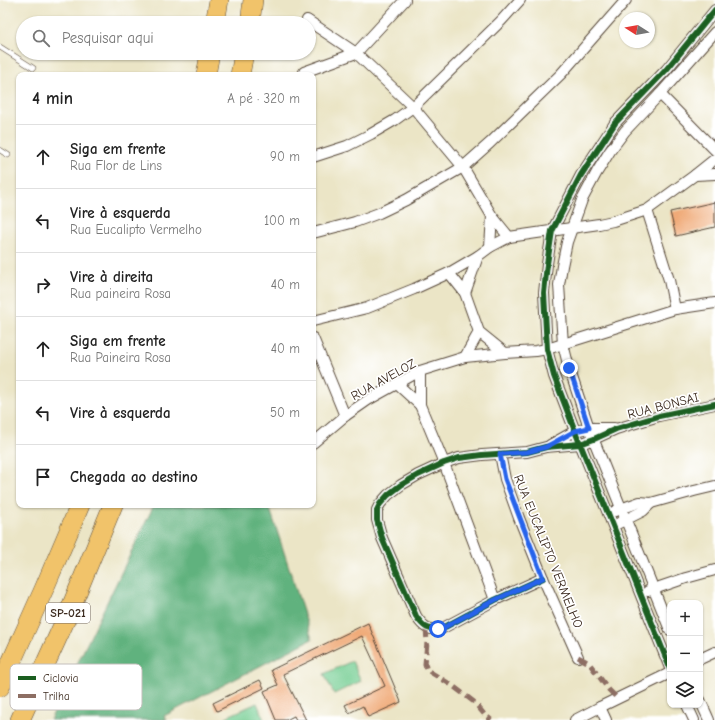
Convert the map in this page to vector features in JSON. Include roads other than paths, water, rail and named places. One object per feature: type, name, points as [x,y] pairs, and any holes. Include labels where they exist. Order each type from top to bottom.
[{"type":"highway","points":[[207,72],[209,60]]},
{"type":"highway","points":[[241,72],[243,60]]},
{"type":"highway","name":"SP-021","points":[[10,664],[79,508]]},
{"type":"highway","name":"SP-021","points":[[45,664],[112,508]]},
{"type":"highway","name":"SP-021","points":[[0,687],[10,665]]},
{"type":"highway","name":"SP-021","points":[[20,720],[24,710]]},
{"type":"street","points":[[304,72],[356,53],[405,0]]},
{"type":"street","points":[[316,156],[346,146],[371,134],[395,120],[413,107],[501,21],[520,0]]},
{"type":"street","points":[[316,232],[354,222],[379,213],[406,200],[463,167],[561,74],[626,0]]},
{"type":"street","points":[[667,661],[554,376],[547,349],[544,293],[552,231],[581,175],[615,123],[666,70],[715,10]]},
{"type":"street","points":[[316,26],[356,53],[413,107],[463,167],[492,216],[509,236]]},
{"type":"street","points":[[667,623],[589,428],[569,368],[563,344],[559,285],[567,242],[585,195],[597,172],[625,131],[715,32]]},
{"type":"street","points":[[660,94],[715,150]]},
{"type":"street","points":[[316,320],[367,308],[414,290],[449,273],[509,236],[599,224],[647,210],[715,159]]},
{"type":"street","points":[[695,175],[715,174]]},
{"type":"street","points":[[647,210],[669,280],[675,309]]},
{"type":"street","points":[[490,247],[492,216]]},
{"type":"street","points":[[465,293],[478,256]]},
{"type":"street","points":[[449,273],[465,293],[479,332],[504,353]]},
{"type":"street","name":"RUA AVELOZ","points":[[316,440],[345,416],[368,400],[420,372],[465,357],[547,349],[675,309],[715,303]]},
{"type":"street","points":[[465,357],[479,332]]},
{"type":"street","points":[[316,345],[345,416]]},
{"type":"street","points":[[420,372],[420,405],[444,463],[495,600]]},
{"type":"street","points":[[397,384],[420,405]]},
{"type":"street","name":"RUA BONSAI","points":[[616,428],[659,416],[715,404]]},
{"type":"street","points":[[546,447],[575,431],[589,428],[616,428]]},
{"type":"street","points":[[543,578],[495,600],[443,628],[426,628],[420,624],[416,616],[382,538],[377,520],[377,510],[380,504],[401,485],[444,463],[459,458],[527,452],[546,447],[580,444],[616,428]]},
{"type":"street","name":"RUA EUCALIPTO VERMELHO","points":[[500,454],[505,479],[543,578],[578,657]]},
{"type":"street","points":[[613,525],[643,511],[651,504],[715,486]]},
{"type":"street","points":[[609,514],[640,502],[651,504]]},
{"type":"street","points":[[640,594],[686,578],[715,570]]},
{"type":"street","points":[[703,658],[715,652]]},
{"type":"street","points":[[574,720],[667,674]]},
{"type":"street","points":[[600,707],[606,720]]},
{"type":"street","points":[[703,707],[709,720]]},
{"type":"street","points":[[688,708],[693,718]]},
{"type":"street","points":[[693,718],[700,708]]},
{"type":"lane","points":[[0,47],[16,57]]},
{"type":"lane","points":[[20,60],[33,68]]},
{"type":"lane","points":[[0,150],[8,155]]}]
